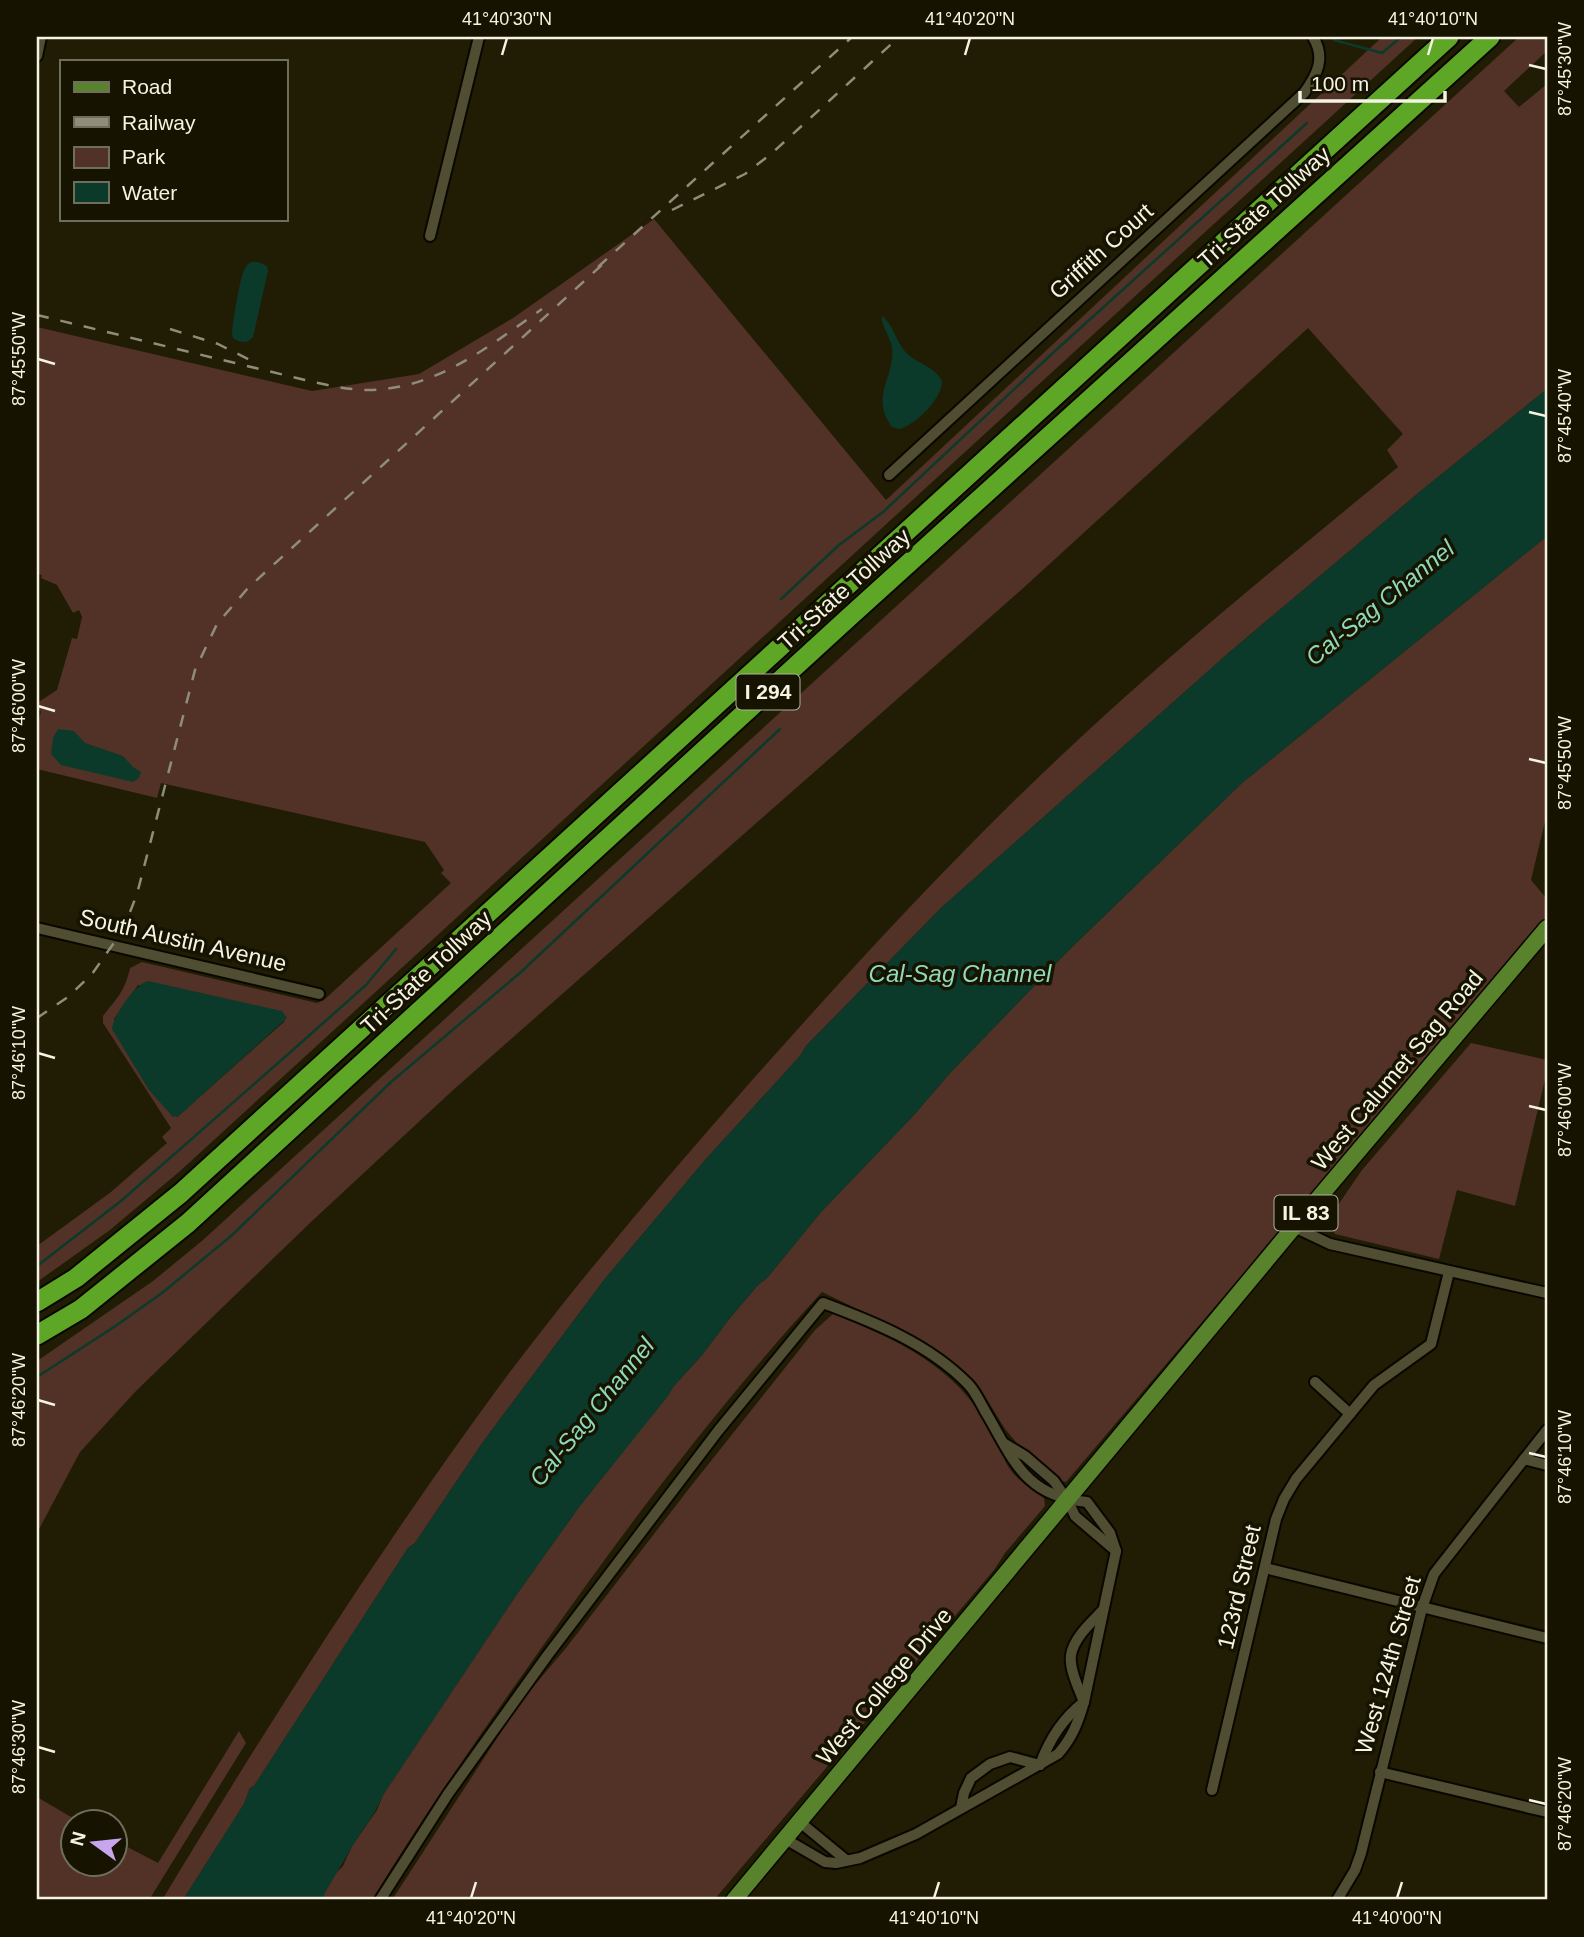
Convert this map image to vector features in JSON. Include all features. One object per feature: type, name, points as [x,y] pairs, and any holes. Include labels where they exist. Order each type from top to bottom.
[{"type":"highway","name":"Tri-State Tollway","points":[[37,1301],[76,1278],[181,1193],[1449,37]]},
{"type":"highway","name":"Tri-State Tollway","points":[[37,1335],[81,1309],[188,1223],[847,619],[1490,37]]},
{"type":"main road","name":"West Calumet Sag Road","points":[[1068,1501],[1294,1227],[1547,928]]},
{"type":"main road","name":"West College Drive","points":[[734,1900],[787,1840],[1068,1501]]},
{"type":"street","points":[[37,56],[41,37]]},
{"type":"street","points":[[430,236],[479,37]]},
{"type":"street","name":"Griffith Court","points":[[889,475],[1304,93],[1319,68],[1316,41]]},
{"type":"street","name":"South Austin Avenue","points":[[37,928],[319,994]]},
{"type":"street","points":[[1294,1227],[1330,1244],[1547,1293]]},
{"type":"street","name":"123rd Street","points":[[1212,1790],[1276,1519],[1284,1499],[1296,1479],[1374,1385],[1431,1344],[1449,1272]]},
{"type":"street","points":[[380,1900],[448,1794],[547,1656],[718,1431],[823,1303],[871,1321],[929,1352],[969,1385],[1005,1444],[1025,1456],[1054,1481],[1075,1516],[1116,1551]]},
{"type":"street","points":[[1315,1382],[1350,1414]]},
{"type":"street","name":"West 124th Street","points":[[1337,1900],[1355,1870],[1361,1853],[1422,1608],[1434,1574],[1547,1430]]},
{"type":"street","points":[[1524,1459],[1547,1465]]},
{"type":"street","points":[[787,1840],[825,1862],[836,1863],[860,1858],[916,1834],[1040,1765],[1055,1734],[1072,1711],[1084,1702],[1116,1551],[1110,1533],[1087,1502],[1068,1501]]},
{"type":"street","points":[[1265,1568],[1547,1638]]},
{"type":"street","points":[[1084,1702],[1071,1654],[1082,1633],[1104,1608]]},
{"type":"street","points":[[961,1808],[971,1778],[990,1764],[1010,1757],[1040,1765]]},
{"type":"street","points":[[1380,1772],[1547,1812]]},
{"type":"street","points":[[801,1823],[846,1860]]},
{"type":"green space","points":[[1382,37],[1418,37],[179,1172],[110,1230],[37,1282],[37,1246],[111,1192],[167,1143],[162,1137],[171,1128],[103,1023],[103,1016],[123,989],[130,968],[142,962],[317,1003],[324,1000],[451,883],[441,873],[444,870],[425,842],[161,783],[157,798],[37,769],[37,730],[41,711],[37,709],[37,703],[57,690],[72,638],[77,639],[82,617],[79,610],[73,613],[57,585],[37,574],[37,327],[312,391],[419,374],[513,318],[654,219],[886,500]],"holes":[[[138,985],[285,1021],[177,1117],[114,1019]]]},
{"type":"green space","points":[[1519,37],[1547,37],[1547,51],[1504,91],[1519,107],[1547,84],[1547,389],[1232,650],[941,908],[806,1046],[604,1280],[483,1442],[415,1543],[408,1548],[254,1786],[250,1788],[244,1804],[183,1900],[162,1900],[283,1705],[409,1513],[498,1388],[588,1272],[651,1197],[824,1000],[982,833],[1145,679],[1398,467],[1387,450],[1403,434],[1308,328],[1020,591],[452,1091],[311,1222],[136,1391],[80,1452],[37,1533],[37,1361],[153,1281],[203,1240]]},
{"type":"green space","points":[[1547,536],[1547,813],[1531,880],[1547,899],[1547,916],[1066,1482],[1057,1480],[1021,1448],[1005,1429],[981,1390],[955,1364],[923,1341],[822,1292],[710,1422],[606,1558],[454,1774],[372,1900],[321,1900],[334,1875],[343,1866],[352,1846],[377,1810],[383,1795],[517,1594],[579,1507],[673,1387],[821,1212],[1070,949],[1242,783]]},
{"type":"green space","points":[[1471,1043],[1547,1060],[1547,1071],[1515,1206],[1457,1190],[1439,1259],[1335,1234],[1330,1225],[1336,1208],[1362,1170]]},
{"type":"green space","points":[[833,1314],[896,1342],[934,1365],[951,1379],[967,1395],[986,1422],[1011,1471],[1044,1498],[1045,1506],[994,1570],[714,1900],[392,1900],[521,1701],[566,1648],[815,1330]]},
{"type":"green space","points":[[239,1731],[246,1743],[149,1900],[37,1900],[37,1797],[60,1810],[60,1878],[130,1878],[130,1848],[158,1863]]},
{"type":"water","points":[[258,262],[267,266],[268,271],[253,337],[241,342],[233,338],[232,333],[239,287],[247,265]]},
{"type":"water","points":[[882,316],[907,354],[934,371],[942,381],[938,395],[927,410],[900,429],[892,427],[883,406],[892,347]]},
{"type":"water","name":"Cal-Sag Channel","points":[[1547,389],[1547,536],[1242,783],[1070,949],[821,1212],[673,1387],[579,1507],[517,1594],[383,1795],[321,1900],[183,1900],[244,1804],[250,1788],[254,1786],[408,1548],[415,1543],[483,1442],[604,1280],[806,1046],[941,908],[1232,650]]},
{"type":"water","points":[[58,729],[74,731],[85,743],[123,756],[141,772],[139,778],[133,782],[61,765],[51,754],[53,738]]},
{"type":"water","points":[[148,981],[282,1011],[287,1018],[180,1115],[173,1117],[149,1090],[112,1029],[125,1001]]},
{"type":"waterway","points":[[1334,40],[1382,53],[1401,37]]},
{"type":"waterway","points":[[781,599],[839,545],[883,512],[1055,351],[1307,123]]},
{"type":"waterway","points":[[37,1377],[162,1293],[231,1236],[391,1082],[521,972],[780,729]]},
{"type":"waterway","points":[[37,1266],[121,1201],[286,1056],[366,985],[396,949]]},
{"type":"railway","points":[[598,267],[852,37]]},
{"type":"railway","points":[[672,210],[745,174],[771,154],[899,37]]},
{"type":"railway","points":[[37,1018],[68,997],[92,974],[123,930],[137,894],[195,670],[217,624],[248,588],[604,263]]},
{"type":"railway","points":[[37,315],[321,384],[369,390],[394,388],[440,374],[482,351],[542,309]]},
{"type":"railway","points":[[170,329],[218,344],[256,363]]}]
